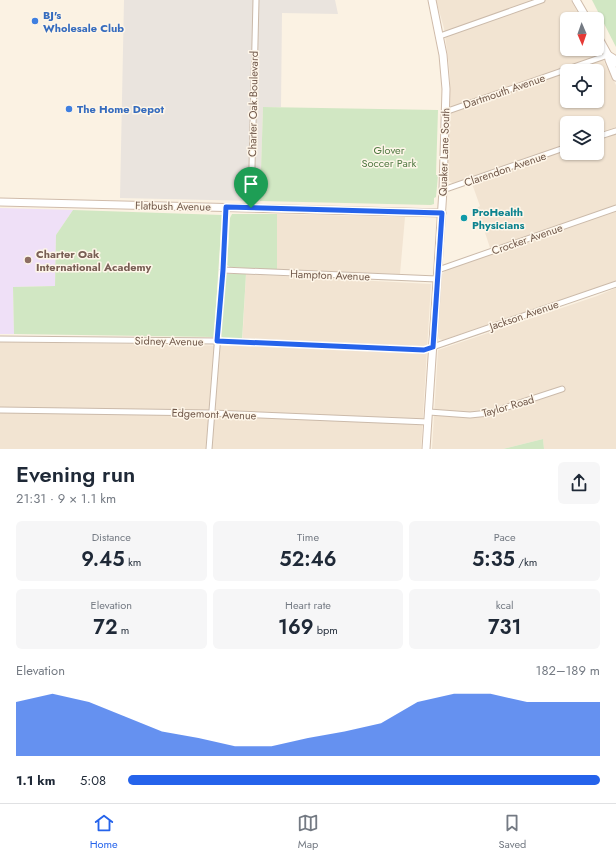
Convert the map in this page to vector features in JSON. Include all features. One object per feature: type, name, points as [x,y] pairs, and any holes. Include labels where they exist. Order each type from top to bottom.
[{"type":"main road","name":"Quaker Lane South","points":[[426,449],[442,213],[445,112],[445,76],[440,36],[432,0]]},
{"type":"main road","points":[[576,0],[583,12]]},
{"type":"main road","points":[[604,48],[616,77]]},
{"type":"main road","points":[[608,55],[613,58],[616,64]]},
{"type":"main road","name":"Flatbush Avenue","points":[[0,202],[442,213]]},
{"type":"street","name":"Charter Oak Boulevard","points":[[251,208],[256,0]]},
{"type":"street","points":[[440,36],[542,0]]},
{"type":"street","name":"Dartmouth Avenue","points":[[445,112],[608,55]]},
{"type":"street","points":[[604,134],[616,130]]},
{"type":"street","name":"Clarendon Avenue","points":[[443,190],[560,149]]},
{"type":"street","points":[[208,449],[223,270],[226,207]]},
{"type":"street","name":"Crocker Avenue","points":[[438,270],[616,208]]},
{"type":"street","name":"Hampton Avenue","points":[[223,270],[437,280]]},
{"type":"street","name":"Jackson Avenue","points":[[433,347],[616,284]]},
{"type":"street","name":"Sidney Avenue","points":[[0,339],[217,341],[424,350],[433,347]]},
{"type":"street","name":"Taylor Road","points":[[429,412],[470,414],[489,413],[562,389]]},
{"type":"street","name":"Edgemont Avenue","points":[[0,410],[211,413],[428,422]]},
{"type":"shaded area","points":[[124,0],[335,0],[338,14],[282,13],[281,107],[263,107],[260,201],[120,198]]},
{"type":"shaded area","points":[[436,0],[571,0],[577,12],[560,12],[560,56],[601,56],[616,85],[616,281],[443,340],[439,339],[438,336],[442,274],[446,270],[492,254],[477,208],[480,206],[470,178],[453,183],[450,182],[448,178],[449,66],[444,28]]},
{"type":"shaded area","name":"Charter Oak International Academy","points":[[0,208],[73,210],[56,235],[55,286],[13,287],[14,334],[0,334]]},
{"type":"shaded area","points":[[277,214],[405,217],[400,274],[277,270]]},
{"type":"shaded area","points":[[246,274],[431,284],[421,449],[0,449],[0,342],[242,346]]},
{"type":"shaded area","points":[[616,288],[616,449],[544,449],[543,439],[503,449],[432,449],[438,350],[597,296]]},
{"type":"green space","points":[[592,0],[616,0],[616,47],[604,24],[604,12],[598,12]]},
{"type":"green space","name":"Glover Soccer Park","points":[[263,107],[438,110],[436,175],[438,175],[434,204],[260,201]]},
{"type":"green space","points":[[73,210],[222,215],[214,337],[14,334],[13,287],[55,286],[56,235]]},
{"type":"green space","points":[[232,214],[277,214],[277,270],[230,267],[227,265],[230,218]]},
{"type":"green space","points":[[227,274],[246,274],[242,340],[224,339],[220,335],[224,276]]},
{"type":"green space","points":[[543,439],[544,449],[503,449]]},
{"type":"place","name":"BJ's Wholesale Club","points":[[35,21]]},
{"type":"place","name":"The Home Depot","points":[[69,109]]},
{"type":"place","name":"ProHealth Physicians","points":[[464,218]]},
{"type":"place","name":"Charter Oak International Academy","points":[[28,260]]},
{"type":"route","points":[[226,207],[251,208],[442,213],[433,347],[424,350],[217,341],[223,270],[226,207]]}]
